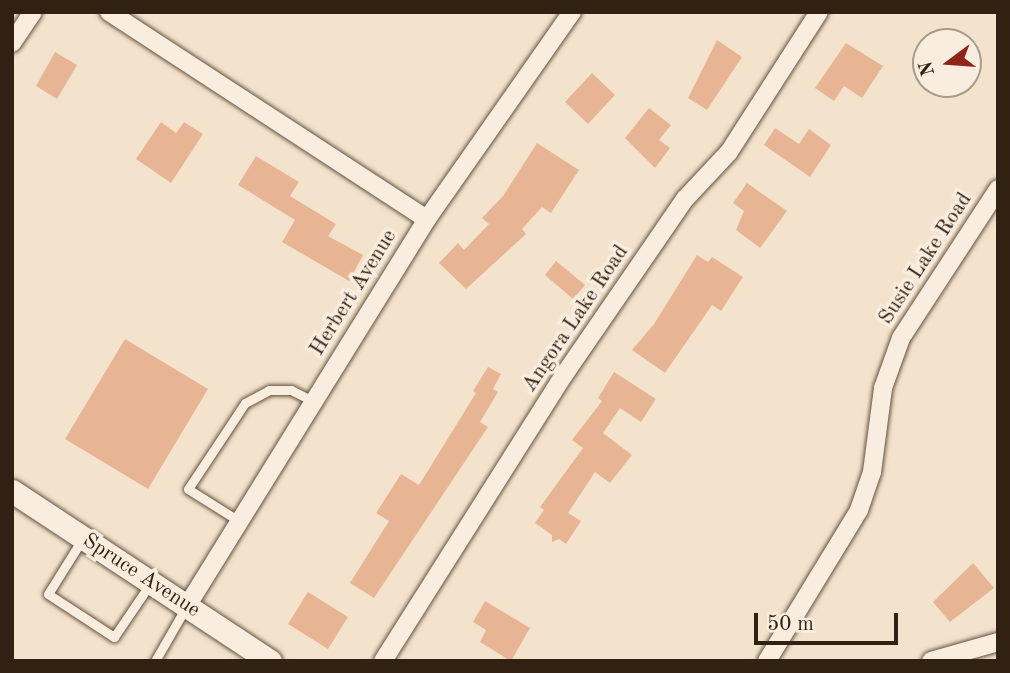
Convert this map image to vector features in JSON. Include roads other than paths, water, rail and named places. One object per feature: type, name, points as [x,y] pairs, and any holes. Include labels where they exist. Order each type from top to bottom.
[{"type":"street","points":[[12,43],[33,12]]},
{"type":"street","points":[[109,12],[427,219]]},
{"type":"street","name":"Herbert Avenue","points":[[187,606],[427,219],[572,12]]},
{"type":"street","name":"Angora Lake Road","points":[[383,661],[564,375],[685,199],[729,152],[819,12]]},
{"type":"street","name":"Susie Lake Road","points":[[767,661],[859,510],[872,472],[883,388],[901,338],[998,189]]},
{"type":"street","name":"Spruce Avenue","points":[[12,491],[270,661]]},
{"type":"street","points":[[931,661],[998,642]]},
{"type":"lane","points":[[239,521],[188,489],[245,403],[270,390],[291,390],[313,401]]},
{"type":"lane","points":[[83,537],[48,594],[114,637],[151,582]]},
{"type":"lane","points":[[155,661],[187,606]]}]
